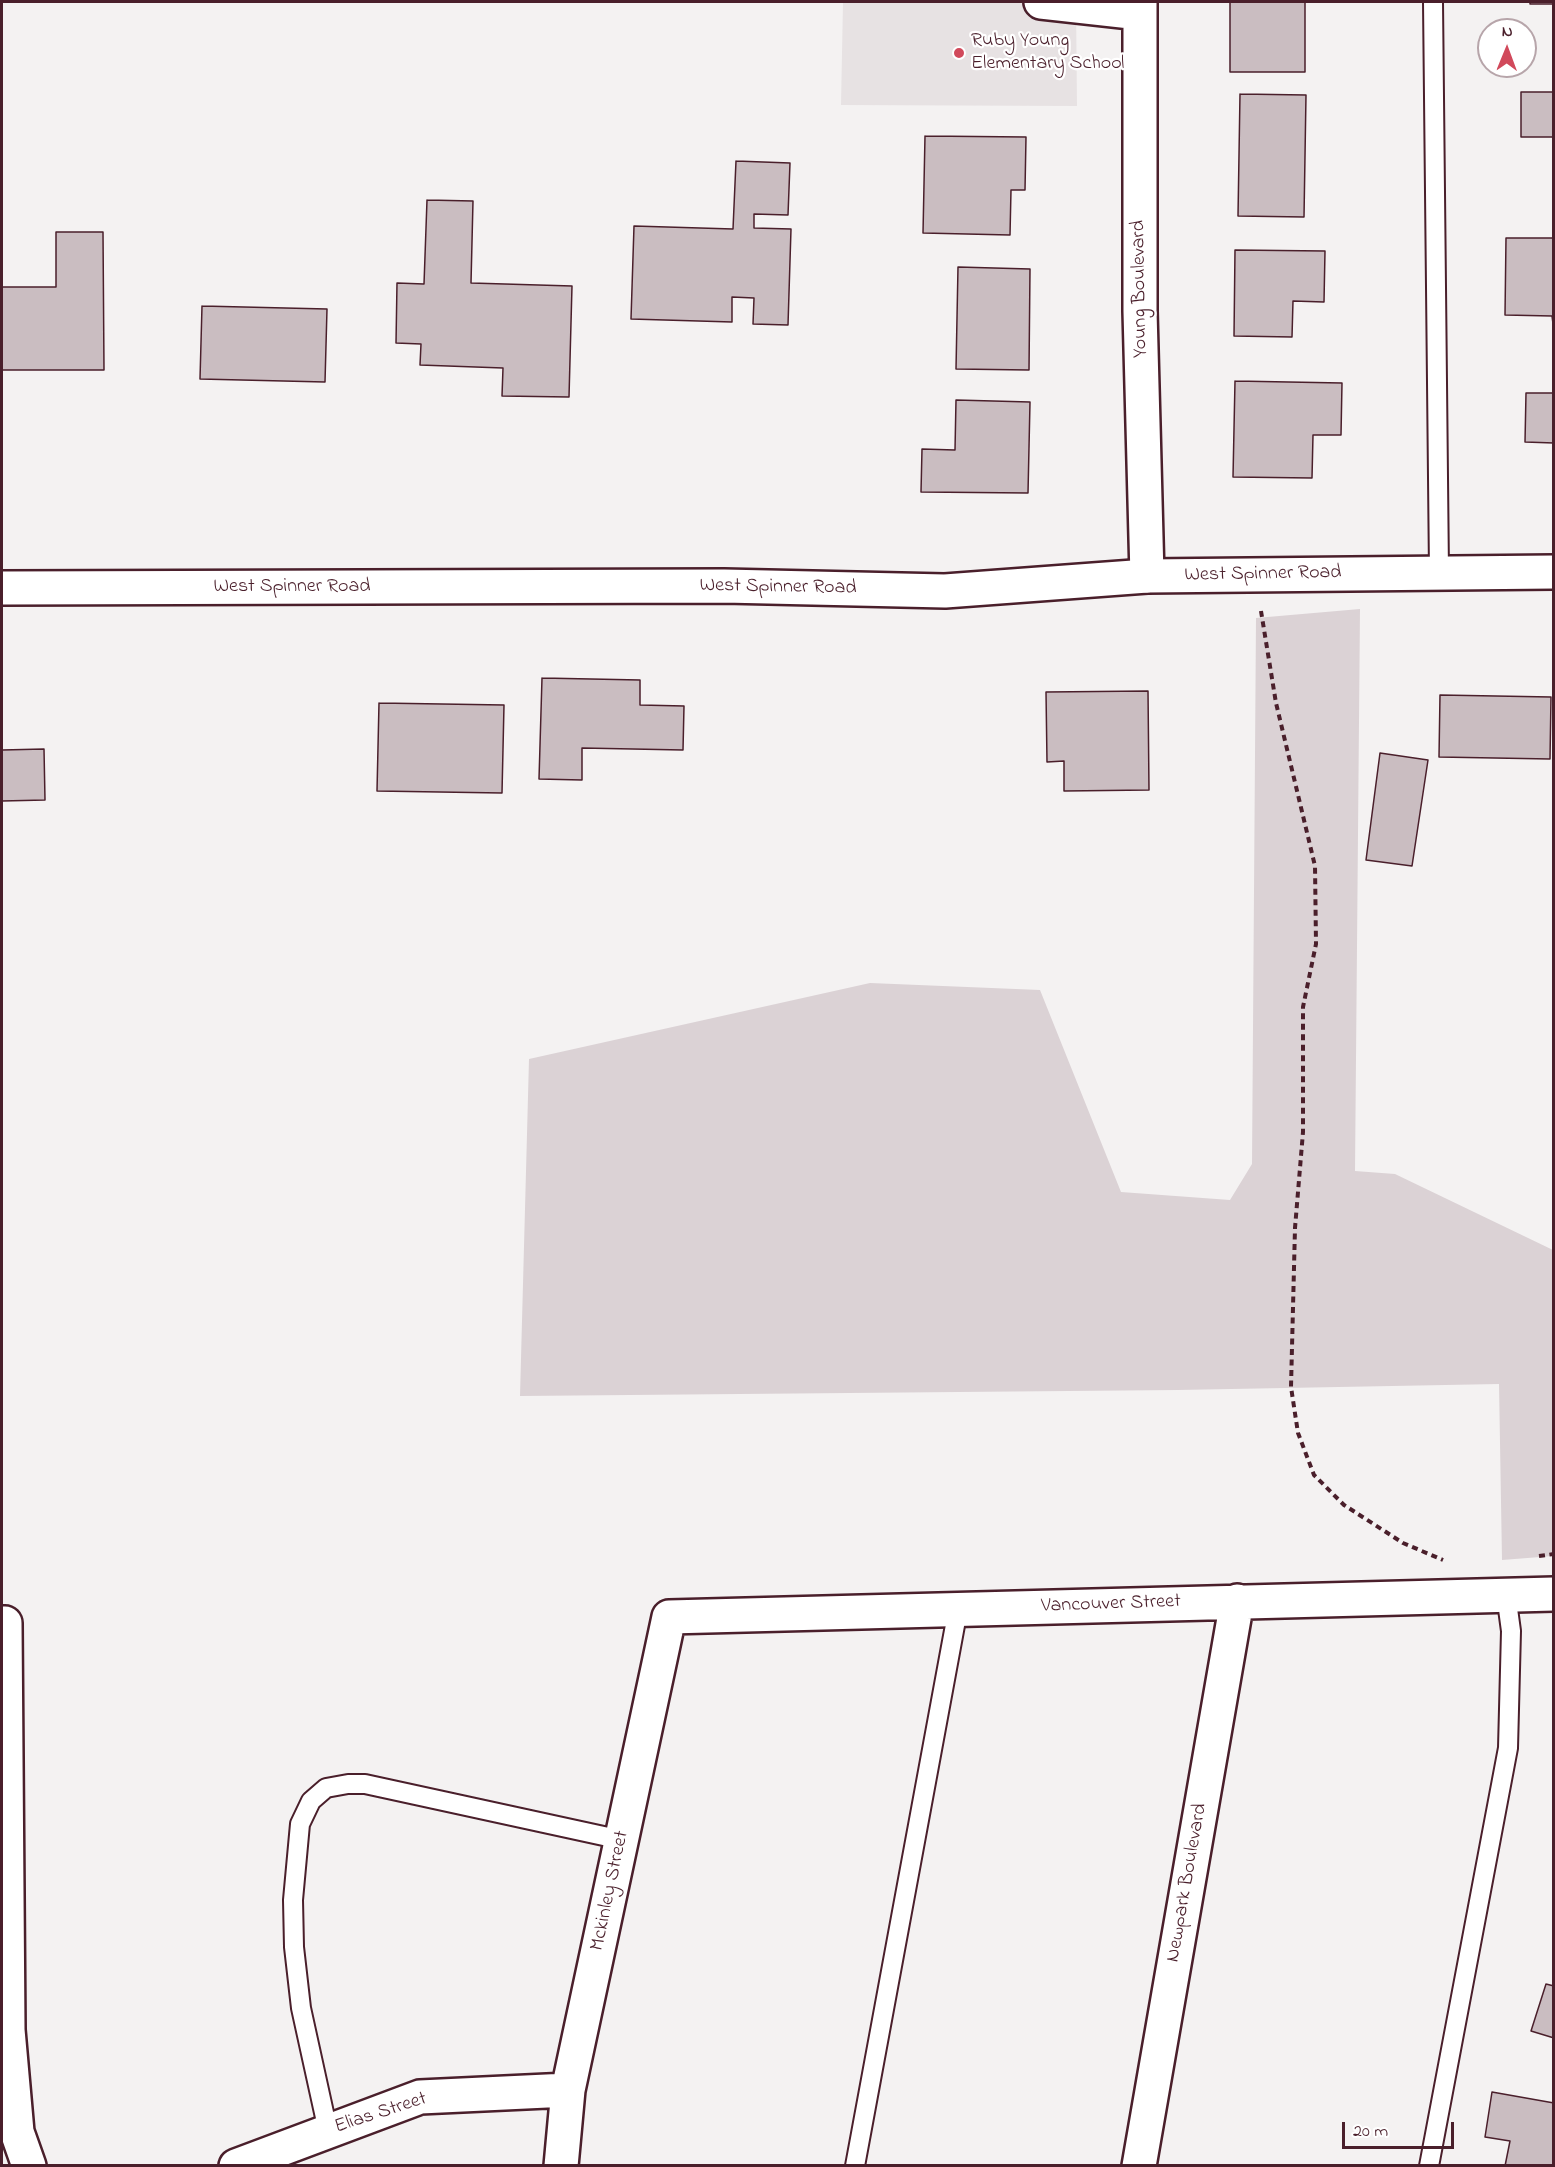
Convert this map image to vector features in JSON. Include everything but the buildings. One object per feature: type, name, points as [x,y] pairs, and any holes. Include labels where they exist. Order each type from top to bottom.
[{"type":"street","points":[[1041,2],[1140,7]]},
{"type":"street","name":"Young Boulevard","points":[[1140,7],[1140,310],[1147,576]]},
{"type":"street","name":"West Spinner Road","points":[[2,588],[723,586],[945,591],[1147,576],[1554,572]]},
{"type":"street","name":"Vancouver Street","points":[[669,1617],[1554,1594]]},
{"type":"street","name":"Newpark Boulevard","points":[[1139,2166],[1237,1601]]},
{"type":"street","name":"Mckinley Street","points":[[561,2166],[568,2090],[669,1617]]},
{"type":"street","points":[[3,1623],[8,2030],[17,2132],[29,2166]]},
{"type":"street","name":"Elias Street","points":[[236,2166],[420,2097],[568,2090]]},
{"type":"lane","points":[[1433,2],[1439,572]]},
{"type":"lane","points":[[1429,2166],[1508,1748],[1510,1630],[1506,1594]]},
{"type":"lane","points":[[855,2166],[958,1609]]},
{"type":"lane","points":[[328,2131],[301,2008],[294,1947],[293,1900],[300,1824],[310,1801],[326,1788],[365,1784],[622,1840]]},
{"type":"path","points":[[1255,575],[1276,703],[1315,866],[1316,944],[1302,1007],[1303,1132],[1295,1228],[1291,1388],[1298,1432],[1314,1475],[1344,1504],[1403,1543],[1449,1563]]},
{"type":"path","points":[[1532,1557],[1554,1554]]},
{"type":"shaded area","name":"Ruby Young Elementary School","points":[[843,2],[1076,2],[1077,106],[841,105]]},
{"type":"shaded area","points":[[1360,609],[1355,1171],[1395,1174],[1553,1250],[1553,1556],[1502,1560],[1499,1384],[1178,1390],[520,1396],[529,1059],[870,983],[1040,990],[1121,1192],[1230,1200],[1252,1164],[1256,618]]},
{"type":"place","name":"Ruby Young Elementary School","points":[[959,53]]}]
